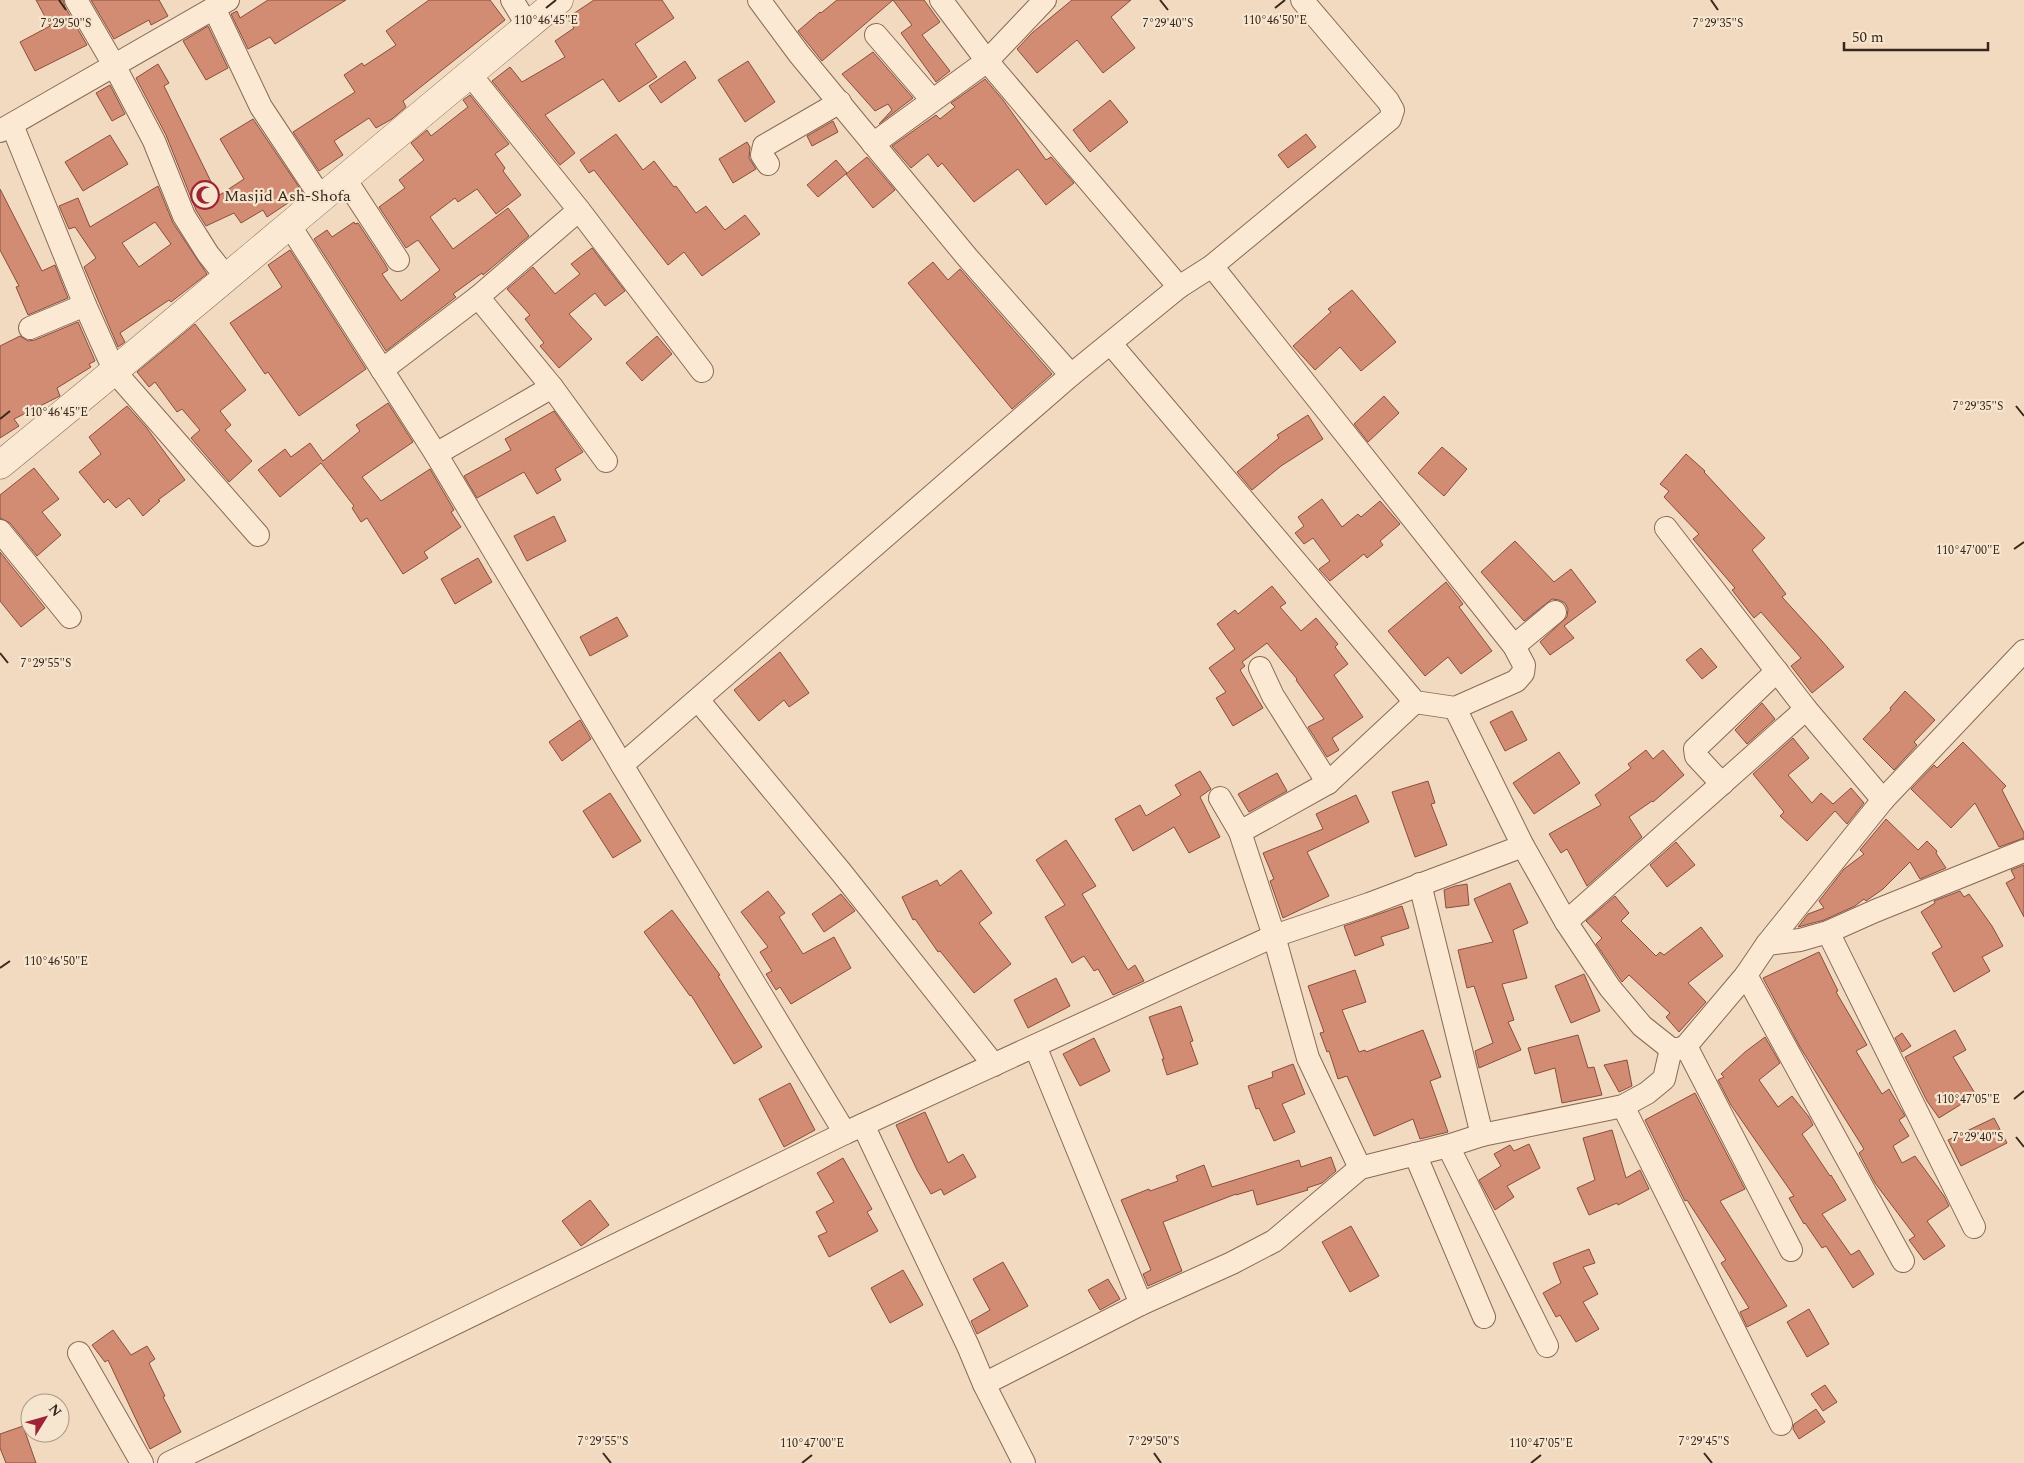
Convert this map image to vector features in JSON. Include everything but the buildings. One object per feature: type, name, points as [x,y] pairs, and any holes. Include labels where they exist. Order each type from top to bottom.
[{"type":"street","points":[[76,0],[114,65],[162,156],[184,216],[208,254],[227,278]]},
{"type":"street","points":[[512,0],[528,26]]},
{"type":"street","points":[[0,465],[115,372],[559,0]]},
{"type":"street","points":[[759,0],[799,54],[967,258],[1072,375]]},
{"type":"street","points":[[941,0],[987,60],[1179,288]]},
{"type":"street","points":[[874,144],[987,60],[1045,0]]},
{"type":"street","points":[[622,766],[1072,375],[1179,288],[1212,266],[1390,119],[1393,110],[1388,101],[1302,0]]},
{"type":"street","points":[[258,535],[115,372],[6,128],[221,4],[261,107],[322,199]]},
{"type":"street","points":[[876,36],[932,100]]},
{"type":"street","points":[[470,73],[579,210],[702,371]]},
{"type":"street","points":[[768,164],[762,155],[764,146],[840,102]]},
{"type":"street","points":[[345,179],[398,260]]},
{"type":"street","points":[[382,370],[478,297],[579,210]]},
{"type":"street","points":[[290,226],[436,454],[622,766],[854,1129],[968,1346],[984,1384],[1024,1463]]},
{"type":"street","points":[[1111,344],[1415,702],[1455,708],[1516,681],[1523,673],[1524,665],[1514,646],[1212,266]]},
{"type":"street","points":[[478,297],[552,387],[606,460]]},
{"type":"street","points":[[30,328],[85,305]]},
{"type":"street","points":[[436,454],[552,387]]},
{"type":"street","points":[[1666,528],[1806,709],[1884,800]]},
{"type":"street","points":[[0,531],[70,617]]},
{"type":"street","points":[[1514,646],[1555,612]]},
{"type":"street","points":[[984,1384],[1141,1304],[1232,1263],[1274,1241],[1360,1168],[1448,1146],[1482,1135],[1623,1106],[1647,1093],[1664,1079],[1679,1047],[1746,975],[1768,944],[1884,800],[2024,651]]},
{"type":"street","points":[[1260,668],[1273,696],[1328,783]]},
{"type":"street","points":[[1722,784],[1696,756],[1695,750],[1777,671]]},
{"type":"street","points":[[698,700],[841,872],[994,1065]]},
{"type":"street","points":[[1240,832],[1328,783],[1415,702]]},
{"type":"street","points":[[1455,708],[1523,846],[1566,922],[1610,988],[1628,1011],[1642,1026],[1679,1047],[1791,1250]]},
{"type":"street","points":[[1566,922],[1806,709]]},
{"type":"street","points":[[1220,798],[1240,832],[1274,936],[1308,1058],[1360,1168]]},
{"type":"street","points":[[169,1463],[854,1129],[1274,936],[1523,846]]},
{"type":"street","points":[[1768,944],[1800,940],[1828,932],[2024,851]]},
{"type":"street","points":[[1420,884],[1482,1135]]},
{"type":"street","points":[[1828,932],[1974,1227]]},
{"type":"street","points":[[1746,975],[1903,1261]]},
{"type":"street","points":[[1035,1046],[1141,1304]]},
{"type":"street","points":[[1623,1106],[1781,1424]]},
{"type":"street","points":[[1448,1146],[1547,1346]]},
{"type":"street","points":[[1415,1154],[1484,1317]]},
{"type":"street","points":[[79,1353],[142,1463]]},
{"type":"place","name":"Masjid Ash-Shofa","points":[[205,195]]}]
